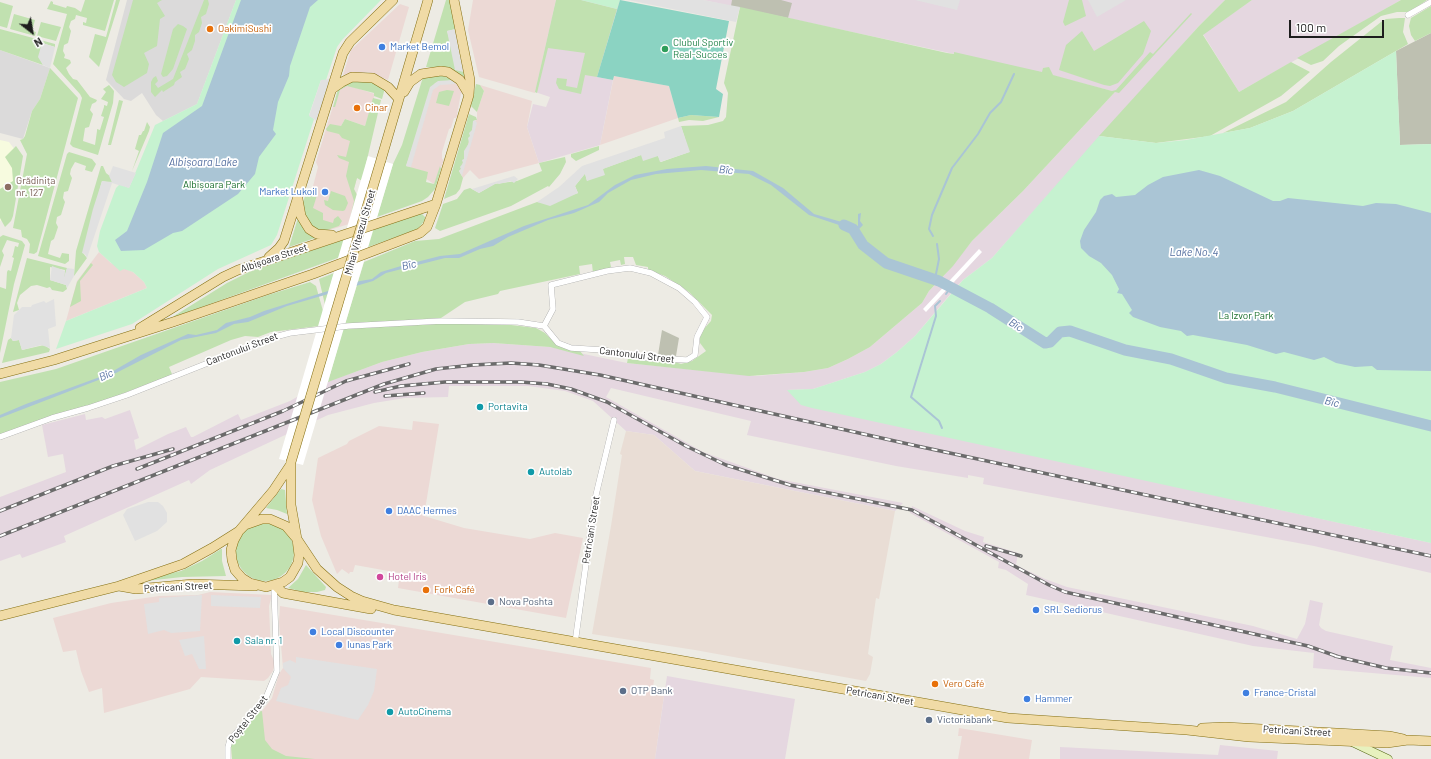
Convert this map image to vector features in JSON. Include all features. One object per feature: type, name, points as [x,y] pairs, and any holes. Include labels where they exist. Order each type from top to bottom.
[{"type":"main road","points":[[264,261],[280,248],[298,197],[343,53],[346,48],[393,0]]},
{"type":"main road","name":"Mihai Viteazul Street","points":[[239,531],[273,491],[291,463],[428,0]]},
{"type":"main road","points":[[436,204],[469,95],[470,80],[454,0]]},
{"type":"main road","points":[[332,89],[352,77],[373,78],[388,87],[399,99],[415,77],[433,71],[448,72],[456,76],[463,84],[469,95]]},
{"type":"main road","points":[[414,211],[440,192]]},
{"type":"main road","points":[[298,197],[301,216],[309,230],[324,236],[341,235]]},
{"type":"main road","name":"Albișoara Street","points":[[123,338],[172,310],[223,277],[264,261],[414,211],[428,208],[436,204]]},
{"type":"main road","name":"Albișoara Street","points":[[0,374],[54,360],[173,322],[313,274],[419,233],[427,227],[436,204]]},
{"type":"main road","points":[[172,310],[170,318],[173,322]]},
{"type":"main road","name":"Mihai Viteazul Street","points":[[291,463],[291,505],[297,539]]},
{"type":"main road","points":[[270,519],[286,526],[297,539],[299,555],[296,566],[290,576],[275,586],[250,584],[242,578],[234,565],[231,550],[234,540],[239,531],[253,521],[270,519]]},
{"type":"main road","name":"Petricani Street","points":[[0,616],[119,586],[183,564],[239,531]]},
{"type":"main road","name":"Petricani Street","points":[[297,539],[317,570],[336,587],[362,601],[394,610],[576,643],[988,715],[1187,730],[1249,737],[1387,743],[1408,740]]},
{"type":"main road","name":"Petricani Street","points":[[119,586],[136,589],[193,584],[260,586]]},
{"type":"main road","name":"Petricani Street","points":[[275,586],[283,593],[295,596],[371,609],[394,610]]},
{"type":"main road","name":"Petricani Street","points":[[1187,730],[1225,727],[1389,736],[1408,740],[1431,742]]},
{"type":"main road","points":[[1336,733],[1388,759]]},
{"type":"street","points":[[1408,15],[1431,2]]},
{"type":"street","name":"Cantonului Street","points":[[0,437],[52,418],[126,395],[266,340],[290,333],[348,326],[455,320],[518,322],[544,326],[558,343],[571,348],[603,350],[648,358],[687,360],[695,355],[697,338],[707,317],[679,288],[651,273],[630,268],[607,271],[551,285],[553,309],[544,326]]},
{"type":"street","name":"Petricani Street","points":[[576,643],[595,499],[614,420]]},
{"type":"street","name":"Poștei Street","points":[[228,759],[230,740],[265,700],[277,671],[275,586]]},
{"type":"shaded area","points":[[127,0],[236,0],[197,104],[163,121],[156,115],[142,93],[131,101],[124,99],[106,80]]},
{"type":"shaded area","points":[[473,0],[556,0],[535,93],[479,77],[468,30]]},
{"type":"shaded area","points":[[556,0],[620,0],[597,77],[613,80],[600,145],[539,163],[527,127],[533,104],[546,107],[550,97],[535,92]]},
{"type":"shaded area","name":"Clubul Sportiv Real-Succes","points":[[620,0],[729,21],[716,89],[723,94],[719,117],[691,115],[678,118],[669,86],[614,76],[613,80],[597,77]]},
{"type":"shaded area","points":[[628,0],[703,0],[740,7],[736,22]]},
{"type":"shaded area","points":[[703,0],[1225,0],[1199,26],[992,258],[956,287],[941,279],[972,241],[1023,191],[1115,92],[1043,73]]},
{"type":"shaded area","points":[[732,0],[781,0],[792,3],[788,18],[731,6]]},
{"type":"shaded area","points":[[915,0],[960,0],[957,10]]},
{"type":"shaded area","points":[[1088,0],[1126,0],[1097,17]]},
{"type":"shaded area","points":[[1252,0],[1401,0],[1239,92],[1203,34]]},
{"type":"shaded area","points":[[400,4],[409,7],[388,80],[368,72],[343,75],[351,50]]},
{"type":"shaded area","points":[[456,29],[456,36],[464,72],[455,70],[447,31]]},
{"type":"shaded area","points":[[1431,33],[1431,144],[1400,145],[1396,51]]},
{"type":"shaded area","points":[[42,43],[55,47],[50,68],[43,65],[38,57]]},
{"type":"shaded area","points":[[0,50],[50,68],[40,99],[32,111],[23,139],[0,133]]},
{"type":"shaded area","points":[[614,76],[669,86],[678,118],[600,145]]},
{"type":"shaded area","points":[[331,79],[327,87],[317,121],[309,116],[321,80]]},
{"type":"shaded area","points":[[454,80],[455,84],[440,85],[433,90],[411,167],[406,166],[430,87],[438,81]]},
{"type":"shaded area","points":[[455,80],[463,94],[461,93],[458,115],[454,118],[451,128],[449,129],[442,152],[442,159],[444,160],[434,184],[406,166],[430,87]]},
{"type":"shaded area","points":[[347,85],[375,94],[365,126],[345,119],[341,126],[363,131],[357,178],[354,189],[357,195],[349,224],[323,232],[316,230],[307,189],[312,190],[318,167],[316,162],[333,106],[340,90]]},
{"type":"shaded area","points":[[480,85],[532,101],[527,127],[539,163],[479,179],[470,170],[463,178],[459,171],[473,121],[477,120],[477,112],[484,91]]},
{"type":"shaded area","points":[[475,120],[477,123],[462,176],[459,171],[463,163],[462,160],[464,159],[464,151],[469,143],[469,133],[472,130],[473,121]]},
{"type":"shaded area","points":[[681,126],[690,152],[660,162],[658,156],[643,161],[641,155],[603,169],[605,175],[587,181],[585,174],[575,186],[578,193],[550,206],[537,202],[559,187],[582,166],[665,138],[664,132]]},
{"type":"shaded area","name":"Grădinița nr. 127","points":[[0,140],[9,142],[21,158],[11,215],[0,221]]},
{"type":"shaded area","points":[[113,166],[136,173],[129,188],[112,183],[87,258],[85,254],[82,253],[93,209],[102,181],[112,182],[109,176]]},
{"type":"shaded area","points":[[514,176],[518,179],[514,183],[511,181],[499,184],[497,183],[479,193],[472,189]]},
{"type":"shaded area","points":[[99,252],[111,263],[133,272],[144,282],[147,288],[66,321],[77,281]]},
{"type":"shaded area","points":[[52,266],[65,271],[64,277],[67,268],[74,269],[74,276],[67,288],[66,285],[50,280]]},
{"type":"shaded area","points":[[937,283],[952,292],[915,336],[881,364],[865,372],[813,389],[787,390],[1258,505],[1431,543],[1431,573],[1314,546],[983,484],[984,478],[968,475],[968,478],[896,466],[747,435],[751,421],[611,388],[606,397],[703,452],[778,479],[903,503],[895,511],[695,471],[654,435],[626,431],[593,401],[565,391],[528,386],[449,386],[448,397],[405,398],[374,403],[328,415],[210,470],[191,484],[189,480],[64,536],[66,542],[22,558],[20,554],[0,561],[0,497],[66,472],[63,454],[48,457],[42,425],[85,414],[86,420],[102,417],[105,419],[130,410],[139,438],[134,440],[136,450],[186,427],[191,437],[193,437],[238,414],[241,420],[290,401],[316,386],[382,362],[422,352],[469,344],[493,343],[550,347],[627,363],[757,376],[804,372],[828,368],[870,347],[922,303],[929,291]]},
{"type":"shaded area","points":[[54,299],[56,326],[48,329],[50,348],[41,345],[22,350],[19,340],[13,341],[11,338],[14,315],[22,307],[31,307],[32,305],[44,301],[46,303]]},
{"type":"shaded area","points":[[662,330],[679,338],[676,356],[658,355]]},
{"type":"shaded area","points":[[413,421],[439,424],[424,516],[464,528],[530,539],[555,533],[583,538],[566,618],[398,588],[399,580],[404,580],[405,574],[355,565],[353,572],[350,572],[349,574],[342,569],[337,574],[321,536],[312,500],[318,458],[379,426],[412,430]]},
{"type":"shaded area","points":[[626,431],[654,435],[695,471],[895,511],[879,599],[876,598],[868,654],[873,657],[870,674],[866,681],[695,650],[592,634],[611,526],[622,455],[620,454]]},
{"type":"shaded area","points":[[148,502],[158,502],[163,506],[167,513],[167,522],[157,531],[135,541],[123,515],[127,509]]},
{"type":"shaded area","points":[[912,506],[965,531],[984,537],[983,542],[1018,553],[1016,565],[1045,579],[1067,587],[1253,626],[1297,639],[1305,624],[1310,600],[1323,603],[1319,625],[1321,628],[1326,631],[1393,646],[1390,660],[1431,668],[1431,678],[1313,668],[1314,653],[1253,646],[1026,595],[1028,584],[1006,570],[998,568],[999,562],[910,513]]},
{"type":"shaded area","points":[[210,592],[272,595],[269,606],[271,654],[275,663],[273,671],[268,678],[264,681],[201,677],[190,689],[104,713],[102,688],[89,692],[81,671],[76,650],[63,652],[53,618],[111,603],[159,596],[198,595]]},
{"type":"shaded area","points":[[202,595],[200,631],[171,633],[164,630],[148,634],[144,604],[159,602],[159,598]]},
{"type":"shaded area","points":[[211,595],[261,597],[260,608],[211,606]]},
{"type":"shaded area","points":[[280,606],[651,668],[650,679],[654,680],[653,687],[665,689],[655,759],[232,759],[231,746],[258,712],[262,711],[272,698],[279,674],[283,668],[279,622]]},
{"type":"shaded area","points":[[204,636],[206,669],[199,669],[192,654],[185,656],[179,640]]},
{"type":"shaded area","points":[[296,657],[377,669],[374,691],[368,705],[358,720],[276,701],[281,688],[288,685],[291,677],[283,668],[283,663],[290,660],[296,663]]},
{"type":"shaded area","points":[[667,676],[795,699],[785,759],[655,759]]},
{"type":"shaded area","points":[[959,728],[1032,740],[1029,759],[958,759],[962,736],[958,736]]},
{"type":"shaded area","points":[[1220,745],[1278,751],[1277,759],[1060,759],[1060,747],[1218,755]]},
{"type":"green space","points":[[85,0],[114,0],[105,31],[83,25],[83,22],[86,23],[87,18],[76,15],[75,19],[71,21],[69,27],[71,31],[68,43],[64,45],[63,51],[65,55],[64,58],[70,60],[71,63],[66,68],[69,74],[73,79],[77,80],[90,97],[97,100],[92,104],[90,110],[93,114],[89,127],[85,128],[83,141],[95,145],[97,129],[100,130],[104,117],[101,116],[104,105],[107,106],[108,102],[101,99],[106,92],[103,89],[109,85],[114,91],[113,103],[98,155],[73,147],[70,144],[82,98],[53,64],[67,14],[47,9],[51,1],[53,4],[66,8],[67,6],[75,8],[81,12]]},
{"type":"green space","points":[[116,0],[120,0],[99,67],[89,57],[95,34],[106,37]]},
{"type":"green space","points":[[133,0],[162,0],[157,3],[165,16],[160,19],[157,46],[144,53],[149,64],[147,73],[124,87],[116,82],[112,75]]},
{"type":"green space","points":[[204,0],[208,0],[209,4],[206,14],[201,17],[202,23],[199,32],[195,35],[192,50],[187,54],[189,59],[185,69],[180,72],[182,77],[175,82],[174,85],[163,92],[162,90],[155,97],[151,92],[151,82],[153,78],[156,76],[158,81],[155,84],[158,88],[173,79]]},
{"type":"green space","name":"Albișoara Park","points":[[236,0],[381,0],[342,40],[337,47],[326,80],[321,80],[309,115],[314,119],[277,235],[271,245],[218,269],[132,324],[56,349],[66,321],[147,288],[144,282],[133,272],[124,269],[120,271],[99,252],[97,246],[100,231],[116,188],[120,184],[129,188],[155,125],[197,104]]},
{"type":"green space","points":[[446,0],[450,0],[456,29],[447,31],[459,69],[464,72],[465,77],[443,68],[426,67]]},
{"type":"green space","points":[[556,0],[581,0],[617,9],[597,77],[585,75],[581,94],[559,89],[556,83],[557,78],[567,79],[566,86],[577,88],[585,53],[548,48],[537,93],[535,92]]},
{"type":"green space","points":[[581,0],[620,0],[617,9]]},
{"type":"green space","points":[[1069,0],[1082,0],[1086,16],[1065,26],[1063,22]]},
{"type":"green space","points":[[1225,0],[1252,0],[1203,35],[1239,92],[1291,62],[1310,72],[1281,96],[1210,136],[1156,143],[1099,136],[1199,26]]},
{"type":"green space","points":[[1401,0],[1427,0],[1410,12],[1397,12],[1381,16],[1339,46],[1323,61],[1311,65],[1297,58]]},
{"type":"green space","points":[[0,2],[13,6],[7,28],[0,26]]},
{"type":"green space","points":[[1431,6],[1431,33],[1415,41],[1411,35],[1409,26],[1411,18]]},
{"type":"green space","points":[[740,7],[947,53],[954,54],[954,52],[1042,72],[1043,68],[1049,67],[1053,75],[1112,91],[1116,90],[1150,52],[1153,54],[1191,13],[1192,14],[1119,93],[1115,92],[1023,191],[972,241],[953,266],[929,291],[922,303],[870,347],[828,368],[804,372],[749,376],[627,363],[628,358],[656,362],[672,361],[681,364],[692,361],[706,351],[700,343],[700,337],[702,331],[711,321],[712,315],[689,292],[665,276],[648,270],[648,267],[636,265],[633,257],[624,257],[625,264],[621,265],[620,260],[610,262],[611,267],[608,269],[593,273],[592,264],[579,266],[580,274],[500,291],[498,294],[465,302],[441,318],[345,324],[364,262],[415,241],[439,239],[537,202],[546,203],[578,193],[575,186],[585,173],[587,181],[602,169],[641,155],[658,156],[661,162],[689,152],[681,126],[708,125],[723,121],[726,117],[728,93],[724,83]]},
{"type":"green space","points":[[14,14],[35,20],[32,31],[36,32],[35,36],[10,29]]},
{"type":"green space","points":[[1405,18],[1403,32],[1408,44],[1293,111],[1250,128],[1223,133],[1286,102],[1331,62],[1381,22],[1386,19]]},
{"type":"green space","points":[[1144,21],[1151,31],[1143,54],[1118,83],[1110,86],[1104,85],[1059,70],[1066,45],[1082,31],[1094,51]]},
{"type":"green space","points":[[41,22],[61,27],[56,41],[37,36]]},
{"type":"green space","points":[[178,24],[187,29],[173,69],[167,76],[163,77],[161,74],[173,29]]},
{"type":"green space","points":[[0,29],[55,44],[55,47],[42,43],[39,57],[43,65],[0,50]]},
{"type":"green space","name":"La Izvor Park","points":[[1396,51],[1400,145],[1431,144],[1431,543],[812,408],[801,405],[787,390],[813,389],[865,372],[881,364],[897,352],[915,336],[963,280],[992,258],[1099,136],[1156,143],[1186,140],[1250,128],[1293,111]]},
{"type":"green space","points":[[50,68],[78,98],[37,252],[34,254],[29,253],[30,244],[27,239],[22,237],[21,230],[13,228],[27,154],[20,140],[25,136],[32,111],[40,99]]},
{"type":"green space","points":[[440,75],[454,80],[435,83],[406,166],[428,172],[426,182],[434,184],[440,166],[441,169],[435,189],[422,201],[377,217],[393,164],[402,145],[423,77]]},
{"type":"green space","points":[[367,80],[385,88],[382,99],[374,96],[374,93],[347,86],[340,90],[335,107],[333,107],[338,89],[351,81]]},
{"type":"green space","points":[[476,84],[480,85],[484,91],[477,112],[471,106]]},
{"type":"green space","points":[[447,90],[454,91],[449,106],[436,103],[439,92]]},
{"type":"green space","points":[[373,98],[381,100],[362,181],[357,178],[354,189],[357,195],[349,224],[354,201],[346,176],[349,162],[339,158],[337,155],[346,157],[350,141],[342,138],[339,134],[327,131],[326,129],[330,124],[341,126],[345,119],[365,126]]},
{"type":"green space","points":[[119,100],[123,101],[111,145],[108,145]]},
{"type":"green space","points":[[469,114],[476,117],[477,120],[475,120],[461,169],[459,171],[463,178],[460,189],[456,194],[444,199]]},
{"type":"green space","points":[[691,115],[719,117],[703,121],[689,120],[679,122],[678,118]]},
{"type":"green space","points":[[147,122],[150,127],[149,131],[132,171],[139,151],[135,149],[139,135],[141,135],[144,131]]},
{"type":"green space","name":"Grădinița nr. 127","points":[[16,146],[23,156],[13,216],[11,221],[5,227],[0,218],[0,189],[13,181],[12,168],[5,157]]},
{"type":"green space","points":[[599,146],[599,150],[576,161],[571,157],[571,154]]},
{"type":"green space","points":[[69,152],[92,159],[96,164],[92,172],[85,170],[86,166],[75,162],[71,169],[70,174],[72,178],[68,191],[64,192],[63,198],[65,202],[61,215],[57,217],[56,223],[58,227],[54,239],[51,241],[48,254],[60,258],[62,253],[69,254],[69,261],[65,264],[38,256],[67,154]]},
{"type":"green space","points":[[565,157],[566,162],[560,174],[549,187],[548,186],[511,206],[440,231],[435,228],[443,204],[457,199],[464,190],[470,188],[479,193],[494,184],[517,181],[542,171],[539,163]]},
{"type":"green space","points":[[101,166],[103,166],[106,173],[111,177],[112,183],[102,181],[83,253],[87,258],[74,276],[76,251]]},
{"type":"green space","points":[[307,189],[318,192],[313,208],[323,213],[323,220],[333,223],[334,219],[338,216],[342,221],[339,226],[321,232],[309,224],[302,206]]},
{"type":"green space","points":[[331,191],[345,196],[348,203],[345,210],[333,210],[325,205],[324,200],[328,201]]},
{"type":"green space","points":[[421,213],[425,217],[425,220],[418,229],[174,317],[227,283],[249,272]]},
{"type":"green space","points":[[298,218],[318,237],[289,247]]},
{"type":"green space","points":[[3,235],[22,241],[25,245],[14,284],[0,353],[0,287],[6,289],[7,272],[8,270],[11,271],[14,258],[12,257],[15,246],[18,247],[19,243],[7,240],[2,251],[4,255],[0,267],[0,237]]},
{"type":"green space","points":[[27,258],[67,268],[64,277],[65,270],[50,267],[50,280],[66,285],[67,289],[63,292],[52,290],[50,287],[47,288],[37,285],[31,286],[20,295],[17,303],[19,310],[13,312]]},
{"type":"green space","points":[[91,263],[93,265],[80,281],[81,301],[70,307],[77,282]]},
{"type":"green space","points":[[334,273],[325,305],[319,279]]},
{"type":"green space","points":[[310,282],[316,286],[323,311],[319,326],[271,332],[258,337],[245,336],[231,340],[169,367],[172,374],[169,376],[0,436],[0,382],[56,369],[268,295]]},
{"type":"green space","points":[[454,323],[511,325],[536,328],[545,333],[557,345],[573,351],[580,351],[584,356],[550,347],[493,343],[469,344],[422,352],[382,362],[328,382],[343,329]]},
{"type":"green space","points":[[11,338],[13,341],[19,340],[22,350],[44,345],[50,349],[49,352],[2,363],[8,340]]},
{"type":"green space","points":[[281,489],[285,490],[287,514],[266,508]]},
{"type":"green space","points":[[265,523],[276,525],[289,536],[292,541],[294,552],[292,563],[281,576],[276,579],[265,581],[254,579],[241,568],[238,563],[236,552],[238,541],[249,528],[254,525]]},
{"type":"green space","points":[[221,549],[222,561],[226,576],[182,577],[146,581],[146,579],[181,571],[202,561]]},
{"type":"green space","points":[[306,565],[326,587],[325,590],[317,592],[303,592],[288,588],[298,579]]},
{"type":"green space","points":[[262,711],[265,740],[272,749],[286,756],[315,759],[232,759],[231,746],[258,712]]},
{"type":"water","name":"Albișoara Lake","points":[[241,0],[318,0],[310,7],[290,66],[289,76],[278,102],[273,130],[276,134],[259,157],[255,174],[238,194],[182,231],[173,233],[144,250],[121,251],[115,240],[127,231],[147,182],[163,133],[202,106]]},
{"type":"water","points":[[706,166],[753,171],[783,188],[814,214],[856,227],[858,226],[858,214],[861,213],[860,221],[863,225],[856,232],[809,215],[771,185],[749,174],[701,170],[656,174],[631,180],[608,193],[599,202],[574,213],[548,220],[508,237],[493,246],[480,249],[459,258],[445,258],[386,273],[373,281],[287,306],[248,322],[234,324],[216,333],[181,340],[114,374],[0,418],[0,415],[26,404],[108,374],[141,355],[188,334],[196,335],[217,330],[226,323],[250,317],[264,311],[360,281],[372,279],[381,272],[401,266],[440,256],[460,254],[524,226],[588,205],[615,185],[635,175],[667,169]]},
{"type":"water","name":"Lake No. 4","points":[[1199,170],[1220,176],[1273,201],[1280,201],[1288,198],[1363,206],[1376,203],[1396,204],[1431,213],[1431,371],[1377,370],[1372,366],[1355,367],[1336,363],[1324,357],[1314,360],[1284,352],[1276,354],[1247,345],[1193,335],[1187,336],[1181,331],[1160,327],[1133,317],[1129,313],[1132,310],[1122,294],[1117,293],[1119,289],[1112,275],[1101,263],[1089,256],[1081,248],[1080,241],[1084,230],[1096,212],[1100,200],[1104,196],[1112,194],[1116,197],[1135,195],[1148,185],[1163,177]]},
{"type":"pier","points":[[368,156],[393,164],[303,465],[279,459]]},
{"type":"pier","points":[[979,249],[982,252],[926,312],[923,309]]},
{"type":"waterway","points":[[933,236],[929,229],[932,215],[952,168],[978,134],[990,113],[1001,102],[1014,74]]},
{"type":"waterway","name":"Bîc","points":[[844,225],[853,229],[863,245],[886,263],[939,281],[990,308],[1045,343],[1050,342],[1060,332],[1070,331],[1125,350],[1171,359],[1226,378],[1275,387],[1431,426]]},
{"type":"waterway","points":[[935,279],[939,259],[937,244]]},
{"type":"waterway","name":"Bîc","points":[[946,294],[951,287]]},
{"type":"waterway","points":[[940,301],[935,306],[936,316],[911,397],[939,421],[942,428]]},
{"type":"railway","points":[[0,536],[384,384],[436,369],[511,363],[539,365],[600,375],[917,446],[1431,556]]},
{"type":"railway","points":[[137,469],[283,411],[346,381],[409,364]]},
{"type":"railway","points":[[375,392],[401,386],[445,382],[521,382],[547,384],[571,389],[607,402],[686,446],[726,465],[790,485],[912,510],[1049,585],[1065,592],[1308,646],[1339,657]]},
{"type":"railway","points":[[385,396],[424,393]]},
{"type":"railway","points":[[0,511],[113,466],[173,449]]},
{"type":"railway","points":[[986,546],[1021,556]]},
{"type":"railway","points":[[1335,656],[1386,668],[1431,673]]},
{"type":"place","name":"OakimiSushi","points":[[210,29]]},
{"type":"place","name":"Market Bemol","points":[[382,47]]},
{"type":"place","name":"Clubul Sportiv Real-Succes","points":[[665,49]]},
{"type":"place","name":"Cinar","points":[[357,108]]},
{"type":"place","name":"Grădinița nr. 127","points":[[8,187]]},
{"type":"place","name":"Market Lukoil","points":[[325,192]]},
{"type":"place","name":"Portavita","points":[[480,407]]},
{"type":"place","name":"Autolab","points":[[531,472]]},
{"type":"place","name":"DAAC Hermes","points":[[389,511]]},
{"type":"place","name":"Hotel Iris","points":[[380,577]]},
{"type":"place","name":"Fork Café","points":[[426,590]]},
{"type":"place","name":"Nova Poshta","points":[[491,602]]},
{"type":"place","name":"SRL Sediorus","points":[[1036,610]]},
{"type":"place","name":"Local Discounter","points":[[313,632]]},
{"type":"place","name":"Sala nr. 1","points":[[237,641]]},
{"type":"place","name":"Iunas Park","points":[[339,645]]},
{"type":"place","name":"Vero Café","points":[[935,684]]},
{"type":"place","name":"OTP Bank","points":[[623,691]]},
{"type":"place","name":"France-Cristal","points":[[1246,693]]},
{"type":"place","name":"Hammer","points":[[1027,699]]},
{"type":"place","name":"AutoCinema","points":[[390,712]]},
{"type":"place","name":"Victoriabank","points":[[929,720]]}]
